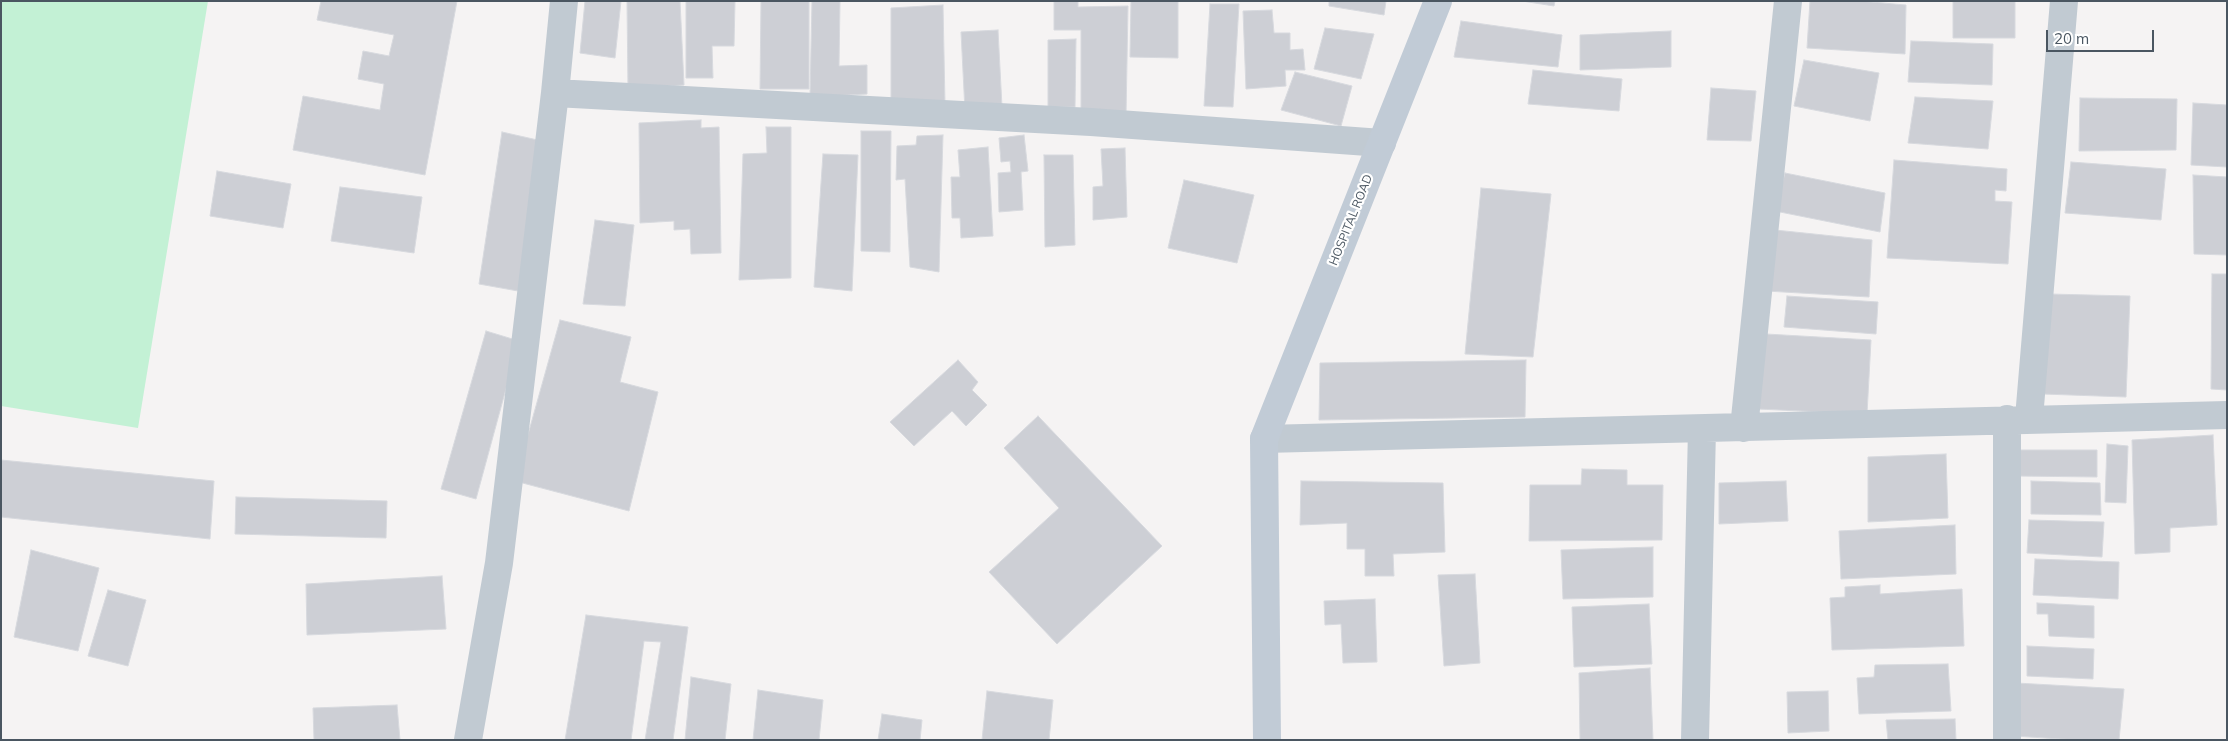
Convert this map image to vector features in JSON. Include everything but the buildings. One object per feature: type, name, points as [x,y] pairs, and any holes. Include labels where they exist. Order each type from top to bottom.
[{"type":"main road","name":"HOSPITAL ROAD","points":[[1264,439],[1438,1]]},
{"type":"main road","points":[[1264,439],[1267,740]]},
{"type":"street","points":[[468,740],[499,563],[564,1]]},
{"type":"street","points":[[1744,428],[1788,1]]},
{"type":"street","points":[[2007,740],[2018,419],[2064,1]]},
{"type":"street","points":[[554,94],[1091,122],[1382,142]]},
{"type":"street","points":[[1264,439],[2227,414]]},
{"type":"street","points":[[1695,740],[1702,429]]},
{"type":"green space","points":[[1,1],[208,1],[138,428],[1,406]]}]
